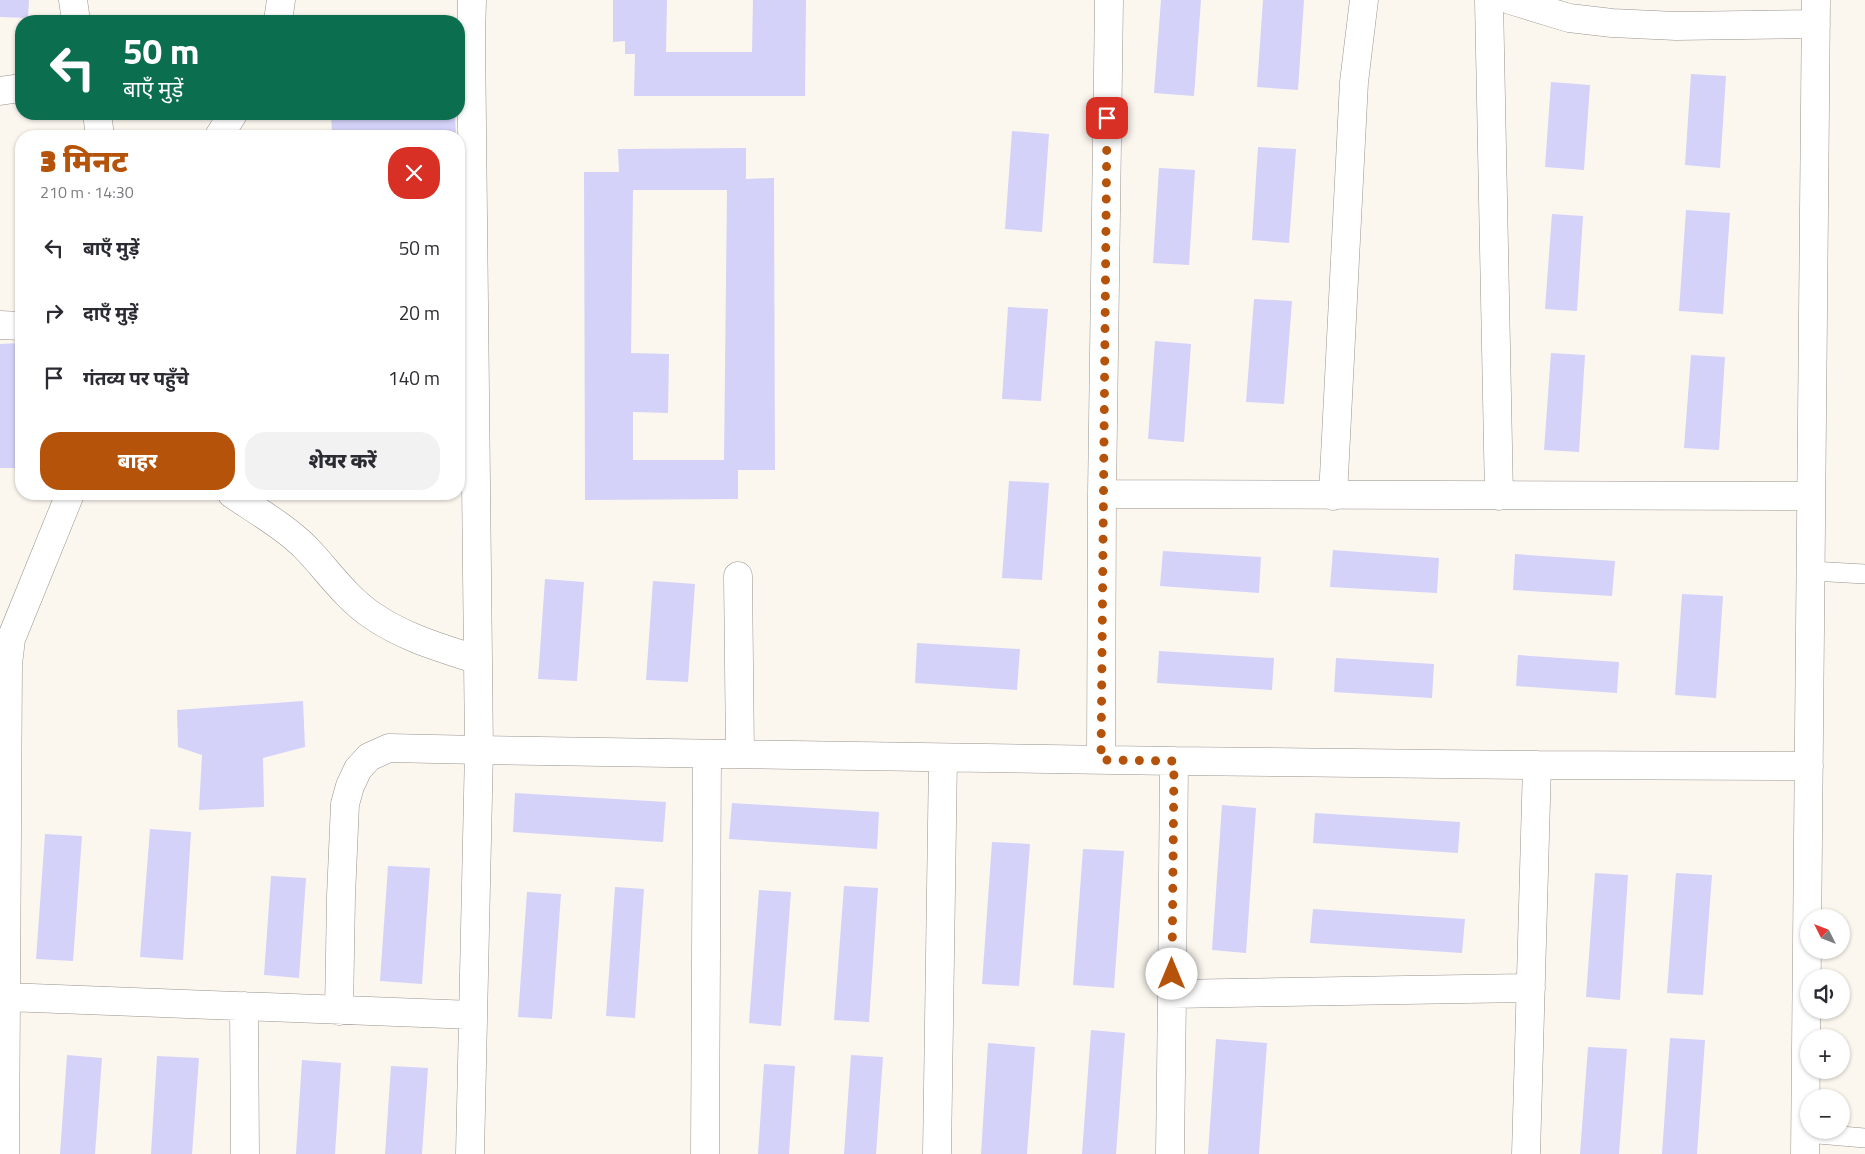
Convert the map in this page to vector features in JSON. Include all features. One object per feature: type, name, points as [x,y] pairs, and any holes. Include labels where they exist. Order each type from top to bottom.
[{"type":"street","points":[[72,0],[75,15]]},
{"type":"street","points":[[279,15],[281,0]]},
{"type":"street","points":[[470,1154],[480,750],[465,37],[472,0]]},
{"type":"street","points":[[1101,760],[1102,494],[1109,0]]},
{"type":"street","points":[[1334,496],[1354,82],[1364,0]]},
{"type":"street","points":[[1489,0],[1499,496]]},
{"type":"street","points":[[1510,0],[1569,18],[1612,23],[1676,26],[1816,12],[1806,1144]]},
{"type":"street","points":[[0,91],[15,89]]},
{"type":"street","points":[[0,325],[15,326]]},
{"type":"street","points":[[1102,494],[1812,496]]},
{"type":"street","points":[[5,1154],[3,997],[4,664],[11,638],[68,500]]},
{"type":"street","points":[[241,500],[293,536],[350,597],[372,616],[409,636],[478,660]]},
{"type":"street","points":[[738,576],[740,754]]},
{"type":"street","points":[[339,1011],[341,896],[346,804],[350,786],[358,769],[369,757],[388,748],[1174,761],[1809,766]]},
{"type":"street","points":[[705,1154],[707,754]]},
{"type":"street","points":[[937,1154],[943,758]]},
{"type":"street","points":[[1170,1154],[1174,761]]},
{"type":"street","points":[[1526,1154],[1537,765]]},
{"type":"street","points":[[1172,994],[1531,988]]},
{"type":"street","points":[[3,997],[473,1015]]},
{"type":"street","points":[[244,1006],[246,1154]]},
{"type":"lane","points":[[1811,571],[1865,574]]},
{"type":"lane","points":[[1806,1144],[1865,1138]]},
{"type":"building","points":[[0,0],[29,0],[28,15],[15,15],[15,18],[0,17]]},
{"type":"building","points":[[613,0],[667,0],[666,52],[752,52],[753,0],[806,0],[805,96],[634,96],[635,54],[625,54],[625,41],[613,42]]},
{"type":"building","points":[[1161,0],[1201,0],[1194,96],[1154,93]]},
{"type":"building","points":[[1263,0],[1304,0],[1298,90],[1257,87]]},
{"type":"building","points":[[1691,74],[1726,76],[1720,168],[1685,165]]},
{"type":"building","points":[[1551,82],[1590,85],[1584,170],[1545,167]]},
{"type":"building","points":[[331,120],[455,120],[456,130],[332,130]]},
{"type":"building","points":[[1012,131],[1049,134],[1042,232],[1005,229]]},
{"type":"building","points":[[1258,147],[1296,149],[1289,243],[1252,240]]},
{"type":"building","points":[[746,148],[746,179],[774,178],[775,470],[738,470],[738,499],[585,500],[584,172],[619,172],[618,149]],"holes":[[[633,190],[727,190],[724,460],[633,460],[633,412],[668,413],[669,354],[631,353]]]},
{"type":"building","points":[[1159,168],[1195,170],[1189,265],[1153,263]]},
{"type":"building","points":[[1686,210],[1730,213],[1723,314],[1679,311]]},
{"type":"building","points":[[1552,214],[1583,216],[1577,311],[1545,309]]},
{"type":"building","points":[[1254,299],[1292,301],[1284,404],[1246,402]]},
{"type":"building","points":[[1008,307],[1048,309],[1041,401],[1002,399]]},
{"type":"building","points":[[1155,341],[1191,344],[1184,442],[1148,439]]},
{"type":"building","points":[[15,343],[15,468],[0,468],[0,344]]},
{"type":"building","points":[[1551,353],[1585,355],[1579,452],[1544,450]]},
{"type":"building","points":[[1691,355],[1725,357],[1719,450],[1684,448]]},
{"type":"building","points":[[1009,481],[1049,483],[1042,580],[1002,578]]},
{"type":"building","points":[[1333,550],[1439,558],[1437,593],[1330,587]]},
{"type":"building","points":[[1163,551],[1261,557],[1259,593],[1160,586]]},
{"type":"building","points":[[1515,554],[1615,561],[1612,596],[1513,590]]},
{"type":"building","points":[[545,579],[584,582],[577,681],[538,679]]},
{"type":"building","points":[[653,581],[695,584],[688,682],[646,680]]},
{"type":"building","points":[[1682,594],[1723,596],[1716,698],[1675,695]]},
{"type":"building","points":[[917,643],[1020,649],[1017,690],[915,683]]},
{"type":"building","points":[[1159,651],[1274,658],[1272,690],[1157,683]]},
{"type":"building","points":[[1518,655],[1619,662],[1617,693],[1516,686]]},
{"type":"building","points":[[1336,658],[1434,664],[1432,698],[1334,692]]},
{"type":"building","points":[[303,701],[305,747],[263,758],[264,807],[199,810],[202,755],[178,747],[177,710]]},
{"type":"building","points":[[515,793],[666,802],[663,842],[513,832]]},
{"type":"building","points":[[732,803],[879,812],[877,849],[729,839]]},
{"type":"building","points":[[1222,805],[1256,808],[1246,953],[1212,950]]},
{"type":"building","points":[[1315,813],[1460,822],[1458,853],[1313,843]]},
{"type":"building","points":[[150,829],[191,832],[183,960],[140,957]]},
{"type":"building","points":[[45,834],[82,836],[73,961],[36,959]]},
{"type":"building","points":[[992,842],[1030,844],[1019,986],[982,984]]},
{"type":"building","points":[[1083,849],[1124,851],[1114,988],[1073,985]]},
{"type":"building","points":[[388,866],[430,868],[422,984],[380,981]]},
{"type":"building","points":[[1595,873],[1628,875],[1620,1000],[1586,997]]},
{"type":"building","points":[[1676,873],[1712,875],[1703,995],[1667,993]]},
{"type":"building","points":[[271,876],[306,878],[299,978],[264,975]]},
{"type":"building","points":[[844,886],[878,888],[869,1022],[834,1020]]},
{"type":"building","points":[[615,887],[644,889],[635,1018],[606,1016]]},
{"type":"building","points":[[759,890],[791,892],[781,1026],[749,1023]]},
{"type":"building","points":[[527,892],[561,894],[552,1019],[518,1017]]},
{"type":"building","points":[[1313,909],[1465,919],[1462,953],[1310,943]]},
{"type":"building","points":[[1091,1030],[1125,1033],[1116,1154],[1082,1154]]},
{"type":"building","points":[[1670,1038],[1705,1040],[1697,1154],[1662,1154]]},
{"type":"building","points":[[1216,1039],[1267,1043],[1259,1154],[1208,1154]]},
{"type":"building","points":[[988,1043],[1035,1047],[1027,1154],[981,1154]]},
{"type":"building","points":[[1588,1047],[1627,1049],[1619,1154],[1580,1154]]},
{"type":"building","points":[[67,1055],[102,1058],[95,1154],[60,1154]]},
{"type":"building","points":[[851,1055],[883,1057],[876,1154],[844,1154]]},
{"type":"building","points":[[157,1056],[199,1058],[192,1154],[151,1154]]},
{"type":"building","points":[[302,1060],[341,1063],[335,1154],[296,1154]]},
{"type":"building","points":[[764,1064],[795,1066],[789,1154],[758,1154]]},
{"type":"building","points":[[391,1066],[428,1068],[422,1154],[385,1154]]},
{"type":"route","points":[[1107,118],[1101,760],[1174,761],[1172,974]]}]
